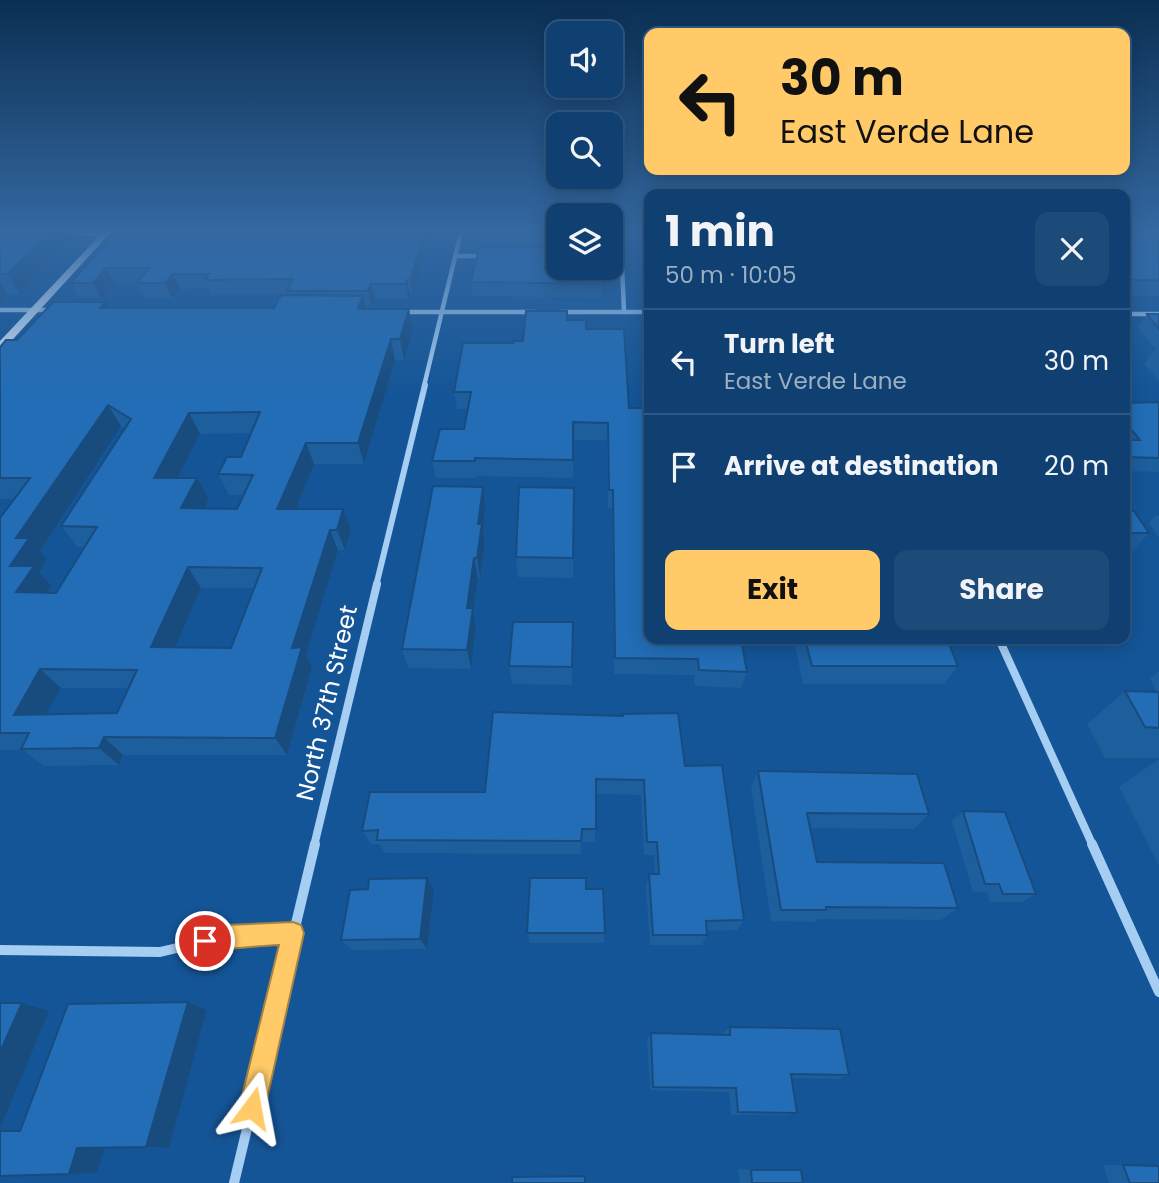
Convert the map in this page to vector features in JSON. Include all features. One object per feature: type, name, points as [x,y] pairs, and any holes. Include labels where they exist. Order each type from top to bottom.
[{"type":"main road","points":[[0,348],[56,287]]},
{"type":"street","name":"North 37th Street","points":[[234,1183],[448,287]]},
{"type":"street","points":[[623,287],[624,312]]},
{"type":"street","points":[[0,310],[64,310]]},
{"type":"street","points":[[393,312],[544,312]]},
{"type":"street","points":[[557,312],[644,312]]},
{"type":"street","points":[[1130,314],[1159,314]]},
{"type":"street","points":[[1001,644],[1159,992]]},
{"type":"street","points":[[0,950],[160,952],[228,936],[293,933]]},
{"type":"building","points":[[289,287],[370,287],[368,291],[287,291]]},
{"type":"building","points":[[281,295],[363,296],[358,309],[409,309],[400,339],[391,339],[358,443],[306,443],[277,509],[343,509],[337,530],[330,530],[292,648],[302,647],[275,738],[104,737],[99,748],[21,749],[29,733],[0,733],[0,518],[30,478],[0,478],[0,347],[6,340],[17,340],[53,302],[105,302],[100,308],[274,308]],"holes":[[[108,405],[131,419],[61,526],[97,527],[56,593],[16,592],[34,566],[10,566],[29,538],[16,538]],[[260,412],[241,457],[227,457],[218,474],[253,475],[237,509],[181,508],[197,478],[154,478],[189,413]],[[188,567],[262,568],[231,648],[151,647]],[[40,669],[137,670],[117,713],[14,715]]]},
{"type":"building","points":[[526,311],[567,311],[567,320],[586,320],[586,329],[624,329],[629,408],[644,408],[644,644],[742,644],[747,672],[699,670],[698,659],[615,658],[613,490],[609,490],[608,423],[573,422],[573,460],[475,458],[475,461],[432,461],[440,429],[464,429],[471,392],[454,392],[463,343],[523,341]]},
{"type":"building","points":[[1147,314],[1159,314],[1159,329]]},
{"type":"building","points":[[1159,402],[1159,458],[1130,457],[1130,440],[1140,440],[1130,428],[1130,403]]},
{"type":"building","points":[[433,486],[483,487],[478,524],[482,524],[467,608],[473,608],[467,650],[402,649]]},
{"type":"building","points":[[519,487],[574,488],[573,558],[516,557]]},
{"type":"building","points":[[1130,511],[1134,511],[1149,533],[1130,533]]},
{"type":"building","points":[[513,622],[573,622],[572,667],[509,666]]},
{"type":"building","points":[[806,644],[949,644],[958,666],[812,666]]},
{"type":"building","points":[[1125,691],[1159,692],[1159,728],[1145,727]]},
{"type":"building","points":[[493,712],[623,716],[622,714],[678,713],[685,766],[722,765],[744,920],[706,921],[707,935],[653,935],[649,874],[659,874],[657,842],[647,842],[644,780],[596,779],[596,829],[582,829],[581,841],[377,840],[378,830],[362,831],[370,792],[485,792]]},
{"type":"building","points":[[758,771],[917,774],[929,814],[807,813],[817,862],[944,863],[958,908],[826,907],[826,910],[781,910]]},
{"type":"building","points":[[963,811],[1005,812],[1036,894],[1003,894],[999,884],[985,884]]},
{"type":"building","points":[[427,878],[420,939],[341,940],[350,890],[368,889],[369,879]]},
{"type":"building","points":[[530,878],[586,878],[586,889],[603,889],[605,933],[527,933]]},
{"type":"building","points":[[188,1002],[146,1147],[77,1148],[69,1174],[0,1176],[0,1131],[20,1131],[68,1004]]},
{"type":"building","points":[[0,1003],[22,1003],[0,1052]]},
{"type":"building","points":[[730,1027],[840,1029],[849,1075],[791,1074],[797,1113],[738,1112],[736,1088],[653,1087],[651,1033],[730,1035]]},
{"type":"building","points":[[1123,1165],[1159,1166],[1159,1183],[1130,1183]]},
{"type":"building","points":[[751,1170],[801,1170],[803,1183],[752,1183]]},
{"type":"building","points":[[585,1176],[585,1183],[512,1183],[512,1177]]},
{"type":"route","points":[[205,941],[228,936],[293,933],[252,1108]]}]
